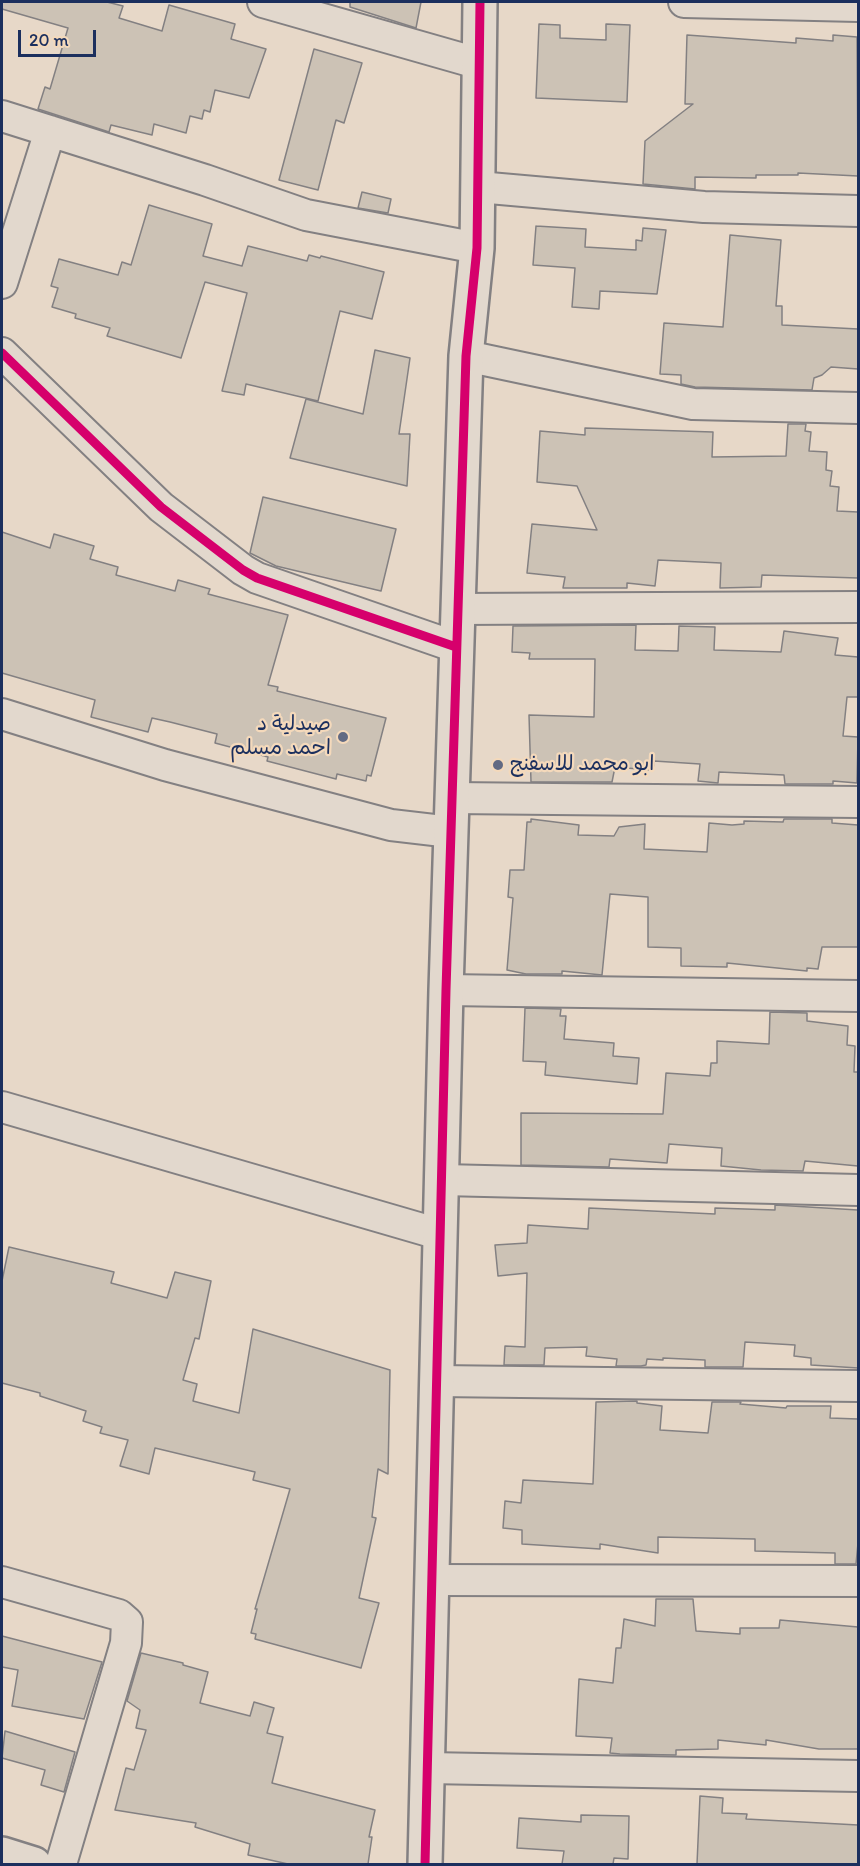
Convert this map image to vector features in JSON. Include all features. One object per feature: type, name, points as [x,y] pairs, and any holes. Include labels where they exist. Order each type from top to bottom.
[{"type":"street","points":[[263,2],[477,63]]},
{"type":"street","points":[[425,1864],[439,1234],[443,1180],[457,609],[466,356],[477,248],[477,63],[480,2]]},
{"type":"street","points":[[684,2],[858,6]]},
{"type":"street","points":[[2,116],[205,180],[306,215],[477,248]]},
{"type":"street","points":[[2,283],[50,131]]},
{"type":"street","points":[[478,187],[704,207],[858,211]]},
{"type":"street","points":[[2,353],[161,507],[243,570],[257,578],[456,646]]},
{"type":"street","points":[[466,356],[693,404],[858,408]]},
{"type":"street","points":[[457,609],[858,607]]},
{"type":"street","points":[[2,714],[165,765],[391,825],[451,832]]},
{"type":"street","points":[[452,798],[858,802]]},
{"type":"street","points":[[446,990],[858,996]]},
{"type":"street","points":[[2,1107],[439,1234]]},
{"type":"street","points":[[443,1180],[858,1190]]},
{"type":"street","points":[[437,1381],[858,1386]]},
{"type":"street","points":[[433,1580],[858,1581]]},
{"type":"street","points":[[2,1582],[119,1615],[127,1622],[126,1643],[62,1864]]},
{"type":"street","points":[[428,1768],[858,1776]]},
{"type":"street","points":[[2,1854],[34,1864]]},
{"type":"building","points":[[2,2],[107,2],[123,6],[119,18],[162,31],[169,5],[235,24],[231,39],[266,49],[249,98],[215,90],[210,112],[204,110],[202,119],[190,116],[186,133],[154,124],[152,135],[111,125],[109,132],[38,109],[45,87],[50,89],[68,28],[2,9]]},
{"type":"building","points":[[350,2],[421,2],[416,28],[350,7]]},
{"type":"building","points":[[539,24],[560,25],[560,38],[606,40],[606,24],[630,25],[627,102],[536,98]]},
{"type":"building","points":[[687,35],[796,43],[796,38],[833,41],[833,35],[857,37],[858,176],[798,173],[798,175],[756,175],[756,178],[695,177],[695,189],[643,184],[645,141],[693,104],[685,104]]},
{"type":"building","points":[[314,49],[362,63],[344,123],[336,120],[318,190],[279,180]]},
{"type":"building","points":[[362,192],[391,199],[388,213],[358,208]]},
{"type":"building","points":[[149,205],[212,224],[203,256],[242,266],[248,246],[307,261],[309,255],[320,258],[321,256],[384,272],[372,319],[340,311],[318,401],[246,384],[244,395],[222,391],[247,293],[205,282],[181,358],[107,336],[110,328],[75,318],[76,314],[52,307],[58,288],[51,286],[59,259],[118,275],[122,262],[131,265]]},
{"type":"building","points":[[536,226],[586,229],[585,247],[636,250],[636,240],[642,241],[643,228],[666,230],[657,294],[600,291],[599,309],[572,307],[575,268],[533,265]]},
{"type":"building","points":[[730,235],[781,240],[776,306],[782,306],[782,325],[858,329],[858,369],[831,367],[822,375],[814,378],[812,390],[695,387],[681,384],[681,375],[660,374],[664,323],[723,327]]},
{"type":"building","points":[[375,350],[410,358],[399,434],[410,434],[407,486],[290,458],[306,399],[363,414]]},
{"type":"building","points":[[788,424],[806,424],[805,431],[811,432],[809,451],[827,452],[826,470],[832,471],[830,486],[839,487],[837,511],[858,512],[858,578],[762,575],[761,587],[720,588],[721,563],[658,560],[655,586],[627,583],[627,588],[563,588],[565,577],[527,573],[532,524],[597,530],[577,486],[537,482],[540,431],[585,435],[585,428],[713,432],[712,457],[786,456]]},
{"type":"building","points":[[263,497],[396,529],[381,591],[276,566],[250,553]]},
{"type":"building","points":[[2,532],[50,548],[54,534],[94,546],[90,559],[118,567],[116,575],[175,591],[178,580],[210,589],[208,594],[288,615],[268,685],[278,687],[277,691],[386,718],[371,776],[367,775],[366,781],[337,774],[336,779],[267,761],[268,757],[215,743],[217,734],[152,718],[148,732],[91,717],[95,700],[2,673]]},
{"type":"building","points":[[636,625],[635,650],[678,651],[679,626],[715,627],[714,650],[781,652],[784,631],[838,638],[835,655],[858,657],[858,697],[847,697],[843,736],[858,737],[857,783],[833,781],[833,784],[785,784],[784,775],[719,772],[718,783],[698,781],[700,764],[654,761],[654,766],[650,766],[650,770],[615,767],[612,782],[531,782],[529,715],[594,717],[595,659],[529,659],[530,653],[512,652],[513,626]]},
{"type":"building","points":[[531,819],[579,825],[578,835],[614,836],[619,827],[645,824],[644,849],[707,852],[709,823],[732,825],[744,824],[744,821],[783,822],[784,819],[832,819],[832,823],[858,825],[858,947],[822,947],[818,969],[807,968],[807,971],[727,963],[727,967],[681,966],[681,948],[648,947],[648,897],[610,894],[602,975],[562,971],[562,974],[526,974],[507,970],[513,898],[508,897],[510,870],[524,870],[527,822],[531,822]]},
{"type":"building","points":[[525,1008],[561,1009],[560,1016],[566,1016],[564,1039],[614,1043],[613,1056],[639,1058],[637,1084],[545,1075],[546,1062],[523,1061]]},
{"type":"building","points":[[770,1012],[807,1013],[807,1021],[848,1026],[847,1045],[855,1046],[854,1072],[858,1072],[858,1166],[805,1161],[803,1171],[721,1166],[722,1148],[669,1144],[667,1163],[610,1159],[609,1167],[521,1165],[521,1113],[663,1114],[666,1073],[710,1076],[711,1063],[717,1063],[717,1041],[769,1044]]},
{"type":"building","points":[[775,1205],[858,1210],[858,1368],[811,1365],[811,1358],[794,1356],[795,1345],[745,1342],[743,1367],[705,1367],[705,1360],[663,1358],[663,1360],[647,1359],[646,1365],[641,1366],[616,1366],[617,1359],[586,1356],[587,1347],[545,1348],[544,1365],[504,1365],[505,1346],[525,1347],[527,1273],[498,1276],[495,1245],[527,1243],[528,1225],[588,1229],[589,1208],[715,1214],[715,1208],[775,1210]]},
{"type":"building","points":[[9,1247],[114,1272],[111,1283],[167,1298],[175,1272],[211,1281],[199,1339],[195,1338],[183,1380],[197,1384],[193,1401],[239,1413],[253,1329],[390,1370],[388,1474],[378,1469],[372,1517],[376,1518],[359,1598],[379,1603],[361,1668],[255,1639],[256,1634],[251,1633],[257,1609],[255,1609],[290,1489],[253,1480],[255,1472],[155,1448],[149,1474],[120,1466],[128,1440],[100,1433],[102,1427],[83,1421],[86,1411],[40,1396],[40,1393],[2,1383],[2,1281]]},
{"type":"building","points":[[637,1401],[637,1403],[662,1406],[660,1430],[708,1433],[712,1402],[741,1402],[740,1404],[786,1408],[787,1406],[831,1406],[830,1418],[858,1419],[856,1564],[835,1564],[835,1553],[755,1551],[755,1539],[658,1537],[658,1553],[600,1544],[600,1549],[522,1544],[522,1530],[503,1528],[505,1501],[521,1503],[523,1480],[593,1484],[596,1402]]},
{"type":"building","points":[[656,1599],[693,1599],[696,1631],[740,1634],[740,1628],[779,1628],[780,1620],[858,1627],[858,1749],[819,1749],[766,1740],[766,1745],[718,1740],[718,1749],[676,1750],[676,1755],[620,1754],[610,1753],[612,1738],[576,1736],[579,1679],[613,1683],[616,1648],[621,1648],[624,1619],[655,1626]]},
{"type":"building","points":[[2,1636],[102,1662],[84,1719],[12,1706],[18,1670],[2,1667]]},
{"type":"building","points":[[141,1653],[183,1663],[183,1665],[208,1672],[200,1703],[250,1716],[254,1702],[274,1708],[267,1733],[283,1737],[272,1783],[375,1810],[369,1837],[372,1837],[368,1864],[288,1864],[248,1855],[250,1844],[195,1827],[196,1823],[115,1810],[126,1768],[134,1770],[146,1730],[136,1728],[140,1710],[127,1701]]},
{"type":"building","points":[[5,1731],[75,1752],[64,1792],[41,1785],[45,1770],[2,1758]]},
{"type":"building","points":[[700,1796],[723,1798],[722,1813],[747,1814],[746,1819],[858,1825],[858,1864],[697,1864]]},
{"type":"building","points":[[581,1815],[629,1816],[628,1859],[614,1858],[613,1864],[562,1864],[564,1851],[517,1848],[519,1818],[581,1822]]},
{"type":"cycle path","points":[[425,1864],[446,990],[466,356],[477,248],[480,2]]},
{"type":"cycle path","points":[[2,353],[161,507],[243,570],[257,578],[456,647]]},
{"type":"place","name":"صيدلية د احمد مسلم","points":[[343,737]]},
{"type":"place","name":"ابو محمد للاسفنج","points":[[498,765]]}]
